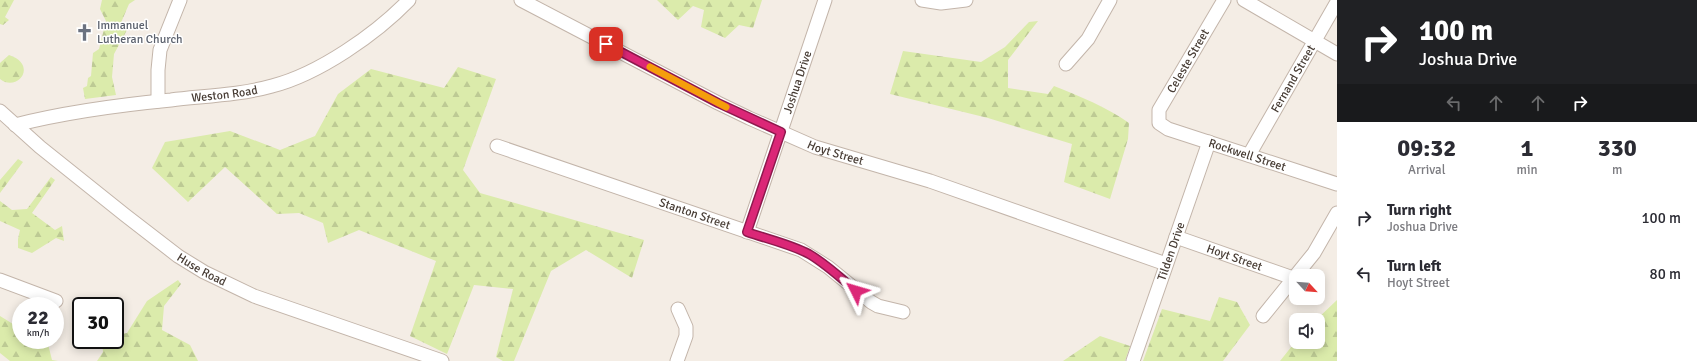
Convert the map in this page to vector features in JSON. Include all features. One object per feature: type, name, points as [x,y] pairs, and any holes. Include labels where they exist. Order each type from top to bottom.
[{"type":"street","points":[[158,101],[158,70],[160,50],[180,0]]},
{"type":"street","name":"Weston Road","points":[[15,125],[61,115],[158,101],[243,92],[273,86],[302,76],[329,61],[380,27],[395,15],[409,0]]},
{"type":"street","name":"Hoyt Street","points":[[521,0],[718,103],[815,147],[930,181],[1166,264]]},
{"type":"street","name":"Joshua Drive","points":[[747,232],[825,0]]},
{"type":"street","points":[[922,0],[941,3],[966,0]]},
{"type":"street","points":[[1066,64],[1088,39],[1110,0]]},
{"type":"street","name":"Celeste Street","points":[[1159,123],[1159,110],[1224,0]]},
{"type":"street","points":[[1244,0],[1337,54]]},
{"type":"street","name":"Fernand Street","points":[[1249,155],[1337,2]]},
{"type":"street","name":"Huse Road","points":[[0,111],[15,125],[154,238],[204,272],[254,296],[442,361]]},
{"type":"street","name":"Rockwell Street","points":[[1159,123],[1168,129],[1337,184]]},
{"type":"street","name":"Tilden Drive","points":[[1133,361],[1209,142]]},
{"type":"street","name":"Stanton Street","points":[[497,146],[787,245],[809,254],[828,267],[871,302],[878,306],[903,312]]},
{"type":"street","points":[[1301,269],[1314,253],[1337,213]]},
{"type":"street","name":"Hoyt Street","points":[[1176,237],[1289,277]]},
{"type":"street","points":[[0,280],[45,297]]},
{"type":"street","points":[[1263,316],[1289,283]]},
{"type":"street","points":[[677,361],[686,336],[686,327],[678,309]]},
{"type":"green space","points":[[0,0],[14,0],[5,17],[9,20],[3,25],[0,24]]},
{"type":"green space","points":[[102,0],[135,0],[129,4],[120,25],[127,30],[114,54],[112,77],[116,95],[85,99],[83,88],[87,86],[88,78],[91,76],[93,53],[99,49],[106,21],[100,9]]},
{"type":"green space","points":[[657,0],[762,0],[753,28],[739,25],[725,38],[701,27],[704,10],[693,6],[678,20]]},
{"type":"green space","points":[[1038,21],[1008,60],[1008,88],[1048,94],[1054,86],[1102,107],[1129,123],[1128,139],[1110,199],[1064,182],[1072,144],[988,118],[890,94],[903,51],[981,62],[1005,47],[1029,22]]},
{"type":"green space","points":[[9,55],[18,59],[23,65],[24,71],[22,76],[13,83],[0,79],[0,63]]},
{"type":"green space","points":[[458,67],[496,79],[463,170],[480,193],[644,240],[632,278],[586,250],[551,271],[514,361],[503,361],[496,357],[513,289],[474,285],[447,354],[410,336],[436,261],[359,230],[328,243],[323,223],[299,213],[277,214],[225,167],[188,202],[152,168],[165,142],[230,131],[280,150],[315,136],[338,94],[371,69],[444,88]]},
{"type":"green space","points":[[18,159],[23,162],[0,193],[0,180]]},
{"type":"green space","points":[[51,177],[55,180],[32,213],[55,230],[62,226],[64,241],[56,238],[32,253],[18,248],[20,230],[0,221],[0,201],[12,210],[27,209]]},
{"type":"green space","points":[[178,280],[181,284],[164,306],[162,330],[190,345],[198,361],[97,361],[103,352],[103,349],[124,349],[124,334],[127,333],[147,301]]},
{"type":"green space","points":[[1219,297],[1237,302],[1250,325],[1223,361],[1143,361],[1162,309],[1210,321]]},
{"type":"green space","points":[[1337,300],[1337,361],[1280,361],[1290,349],[1325,349],[1325,313],[1323,313]]},
{"type":"green space","points":[[0,316],[12,323],[12,349],[49,349],[52,360],[58,361],[10,361],[0,353]]},
{"type":"green space","points":[[1100,336],[1130,346],[1125,361],[1063,361]]},
{"type":"slow traffic","points":[[650,67],[726,107]]},
{"type":"place","name":"Immanuel Lutheran Church","points":[[84,32]]},
{"type":"route","points":[[606,44],[718,103],[781,132],[747,232],[809,254],[828,267],[856,291]]}]
